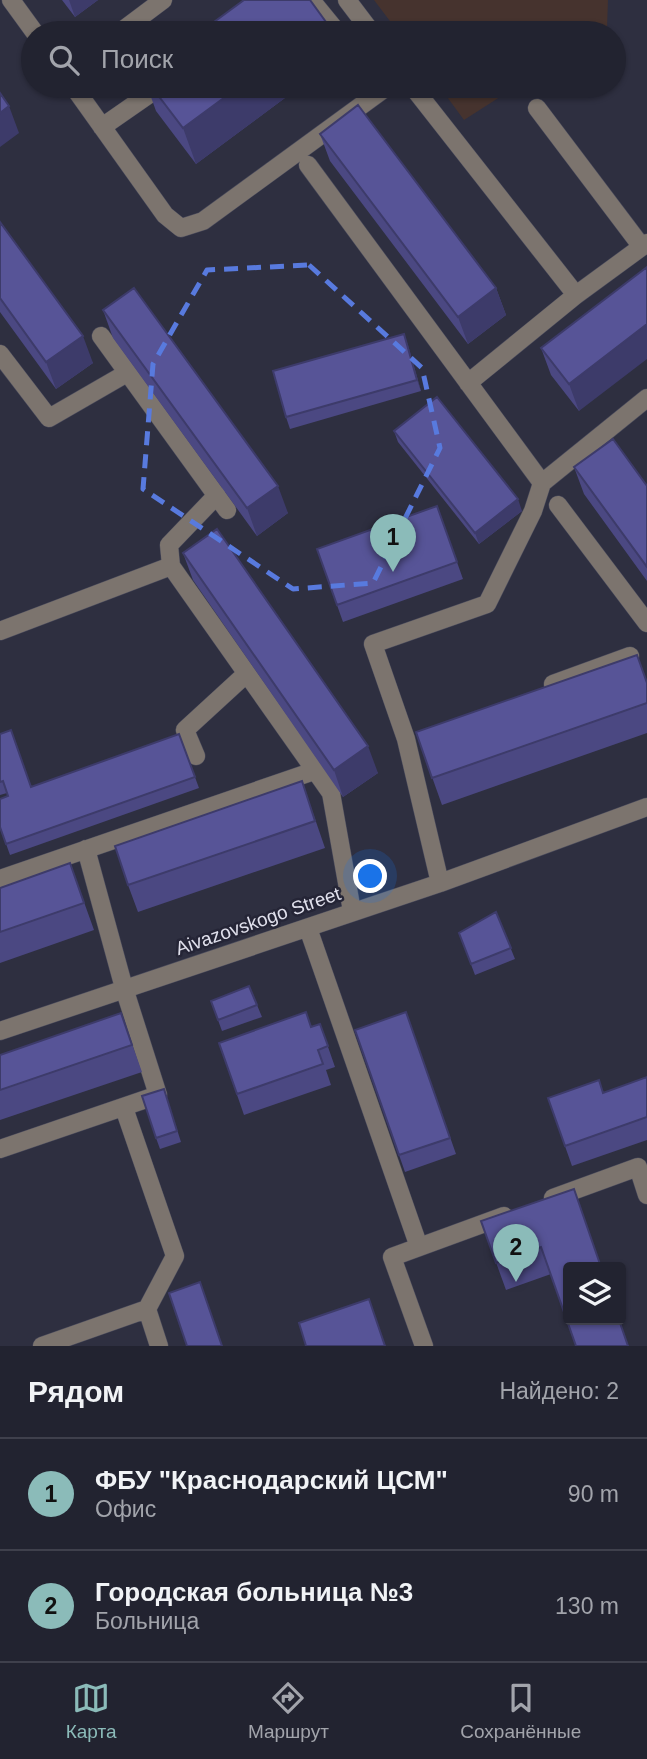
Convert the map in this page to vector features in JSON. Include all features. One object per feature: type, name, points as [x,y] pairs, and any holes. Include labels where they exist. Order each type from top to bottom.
[{"type":"street","points":[[11,0],[26,21]]},
{"type":"street","points":[[136,21],[163,0]]},
{"type":"street","points":[[311,0],[328,21]]},
{"type":"street","points":[[347,0],[363,21]]},
{"type":"street","points":[[81,98],[165,215],[181,228],[203,221],[368,98]]},
{"type":"street","points":[[102,127],[144,98]]},
{"type":"street","points":[[421,98],[576,295]]},
{"type":"street","points":[[468,383],[576,295],[645,245],[537,108]]},
{"type":"street","points":[[308,165],[542,483]]},
{"type":"street","points":[[101,336],[222,502],[169,545],[171,566],[331,793],[352,911]]},
{"type":"street","points":[[0,354],[49,418],[127,373]]},
{"type":"street","points":[[440,883],[412,737],[373,644],[487,604],[533,511],[542,483],[647,398]]},
{"type":"street","points":[[558,505],[647,623]]},
{"type":"street","points":[[0,631],[171,566]]},
{"type":"street","points":[[530,693],[630,656]]},
{"type":"street","points":[[196,756],[185,730],[246,674]]},
{"type":"street","points":[[4,872],[86,849],[314,771]]},
{"type":"street","name":"Aivazovskogo Street","points":[[0,1031],[440,883],[647,807]]},
{"type":"street","points":[[4,872],[136,822]]},
{"type":"street","points":[[0,1149],[158,1095],[124,988],[86,849]]},
{"type":"street","points":[[308,928],[419,1247]]},
{"type":"street","points":[[42,1346],[147,1309],[175,1256],[124,1108]]},
{"type":"street","points":[[424,1346],[392,1257],[638,1167],[647,1195]]},
{"type":"street","points":[[147,1309],[159,1346]]},
{"type":"highlighted area","points":[[309,265],[422,368],[440,448],[373,583],[293,589],[143,489],[153,364],[207,270]]},
{"type":"shaded area","points":[[374,0],[608,0],[607,21],[390,21]]},
{"type":"shaded area","points":[[448,98],[498,98],[464,120]]},
{"type":"building","points":[[244,0],[310,0],[325,21],[215,21]]},
{"type":"building","points":[[0,93],[9,106],[0,113]]},
{"type":"building","points":[[160,98],[224,98],[183,128]]},
{"type":"building","points":[[358,105],[496,288],[458,317],[320,134]]},
{"type":"building","points":[[0,222],[83,336],[46,362],[0,298]]},
{"type":"building","points":[[647,267],[647,324],[569,384],[541,348]]},
{"type":"building","points":[[134,288],[278,486],[247,508],[103,310]]},
{"type":"building","points":[[404,334],[417,380],[286,417],[273,371]]},
{"type":"building","points":[[437,397],[518,499],[475,533],[394,431]]},
{"type":"building","points":[[613,439],[647,486],[647,567],[574,467]]},
{"type":"building","points":[[437,506],[457,562],[337,605],[317,549]]},
{"type":"building","points":[[217,529],[368,746],[334,770],[183,553]]},
{"type":"building","points":[[637,655],[647,683],[647,703],[432,778],[416,732]]},
{"type":"building","points":[[11,730],[31,787],[179,734],[195,777],[6,844],[0,827],[0,799],[8,796],[3,781],[0,782],[0,734]]},
{"type":"building","points":[[302,781],[315,821],[128,885],[115,846]]},
{"type":"building","points":[[70,863],[84,903],[0,932],[0,888]]},
{"type":"building","points":[[496,912],[511,948],[471,964],[459,933]]},
{"type":"building","points":[[249,986],[257,1005],[218,1020],[211,1001]]},
{"type":"building","points":[[306,1012],[311,1027],[320,1024],[328,1046],[318,1050],[323,1064],[237,1094],[219,1043]]},
{"type":"building","points":[[406,1012],[450,1138],[399,1155],[355,1030]]},
{"type":"building","points":[[121,1013],[132,1045],[0,1090],[0,1055]]},
{"type":"building","points":[[647,1077],[647,1117],[565,1146],[548,1098],[599,1080],[603,1093]]},
{"type":"building","points":[[164,1089],[177,1131],[156,1138],[142,1096]]},
{"type":"building","points":[[574,1189],[599,1262],[563,1262],[563,1309],[541,1247],[496,1263],[481,1221]]},
{"type":"building","points":[[200,1282],[222,1346],[187,1346],[169,1293]]},
{"type":"building","points":[[369,1299],[385,1346],[306,1346],[299,1323]]},
{"type":"building","points":[[569,1325],[621,1325],[628,1346],[576,1346]]},
{"type":"place","name":"ФБУ \"Краснодарский ЦСМ\"","points":[[393,572]]},
{"type":"place","name":"Городская больница №3","points":[[516,1282]]}]
